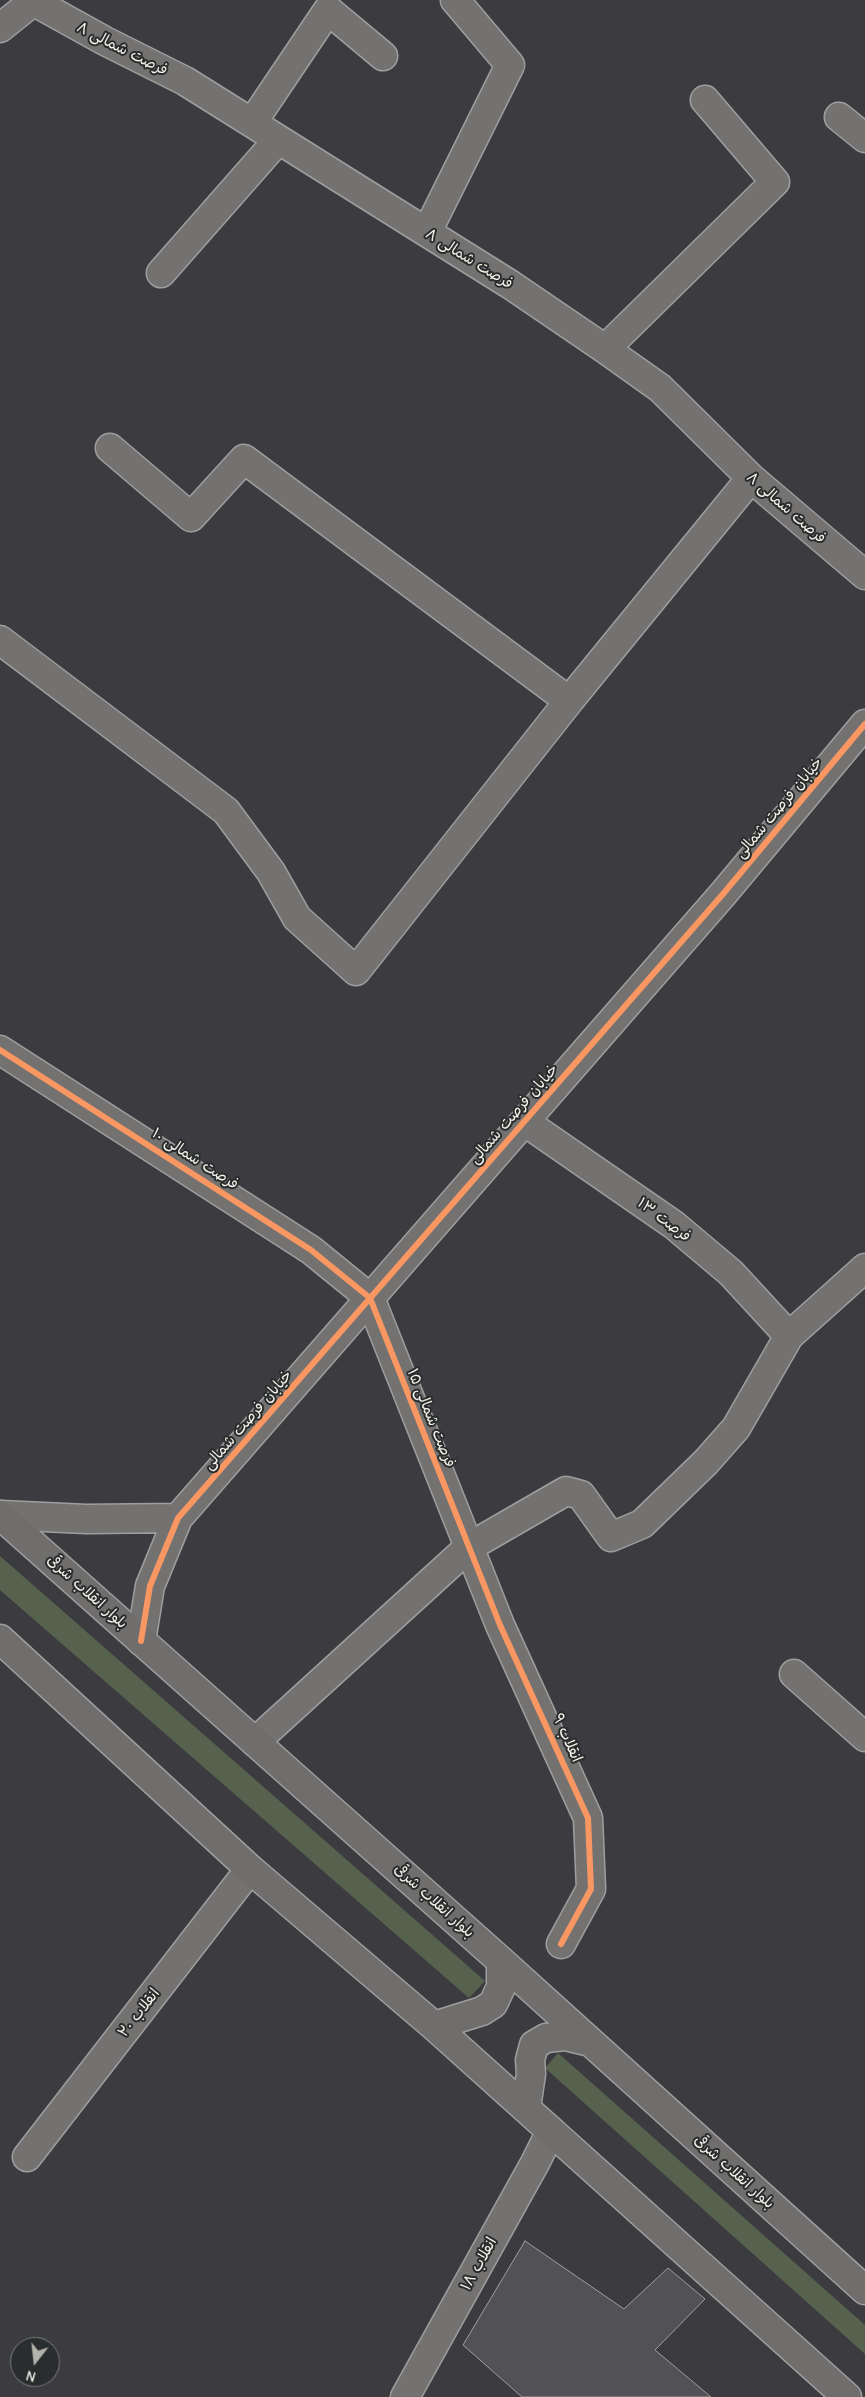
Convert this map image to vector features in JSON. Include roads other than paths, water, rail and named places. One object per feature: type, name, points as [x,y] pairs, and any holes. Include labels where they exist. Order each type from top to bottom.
[{"type":"main road","name":"بلوار انقلاب شرقی","points":[[0,1515],[865,2290]]},
{"type":"main road","points":[[0,1639],[250,1868],[434,2026],[847,2397]]},
{"type":"main road","points":[[434,2026],[482,2011],[493,2004],[501,1987],[500,1961]]},
{"type":"main road","points":[[526,2108],[532,2074],[530,2060],[534,2045],[546,2038],[564,2036],[590,2042]]},
{"type":"street","points":[[426,232],[510,65],[455,0]]},
{"type":"street","points":[[0,28],[33,1]]},
{"type":"street","name":"فرصت شمالی ۸","points":[[33,1],[104,41],[185,81],[511,285],[660,388],[751,478],[865,575]]},
{"type":"street","points":[[252,124],[328,10],[383,56]]},
{"type":"street","points":[[605,350],[775,182],[705,100]]},
{"type":"street","points":[[839,117],[865,138]]},
{"type":"street","points":[[161,273],[278,140]]},
{"type":"street","points":[[110,448],[191,517],[244,459],[569,701]]},
{"type":"street","points":[[0,640],[226,811],[272,872],[297,918],[356,971],[569,701],[751,478]]},
{"type":"street","name":"خیابان فرصت شمالی","points":[[142,1641],[150,1586],[178,1518],[723,894],[865,724]]},
{"type":"street","name":"فرصت شمالی ۱۰","points":[[0,1050],[311,1250],[370,1298]]},
{"type":"street","name":"فرصت ۱۳","points":[[524,1122],[674,1226],[731,1273],[790,1336]]},
{"type":"street","points":[[254,1742],[469,1547],[566,1491],[581,1496],[611,1537],[642,1524],[706,1462],[736,1428],[790,1336],[865,1268]]},
{"type":"street","name":"فرصت شمالی ۱۵","points":[[370,1298],[469,1547]]},
{"type":"street","points":[[0,1515],[86,1519],[178,1518]]},
{"type":"street","name":"انقلاب ۹","points":[[469,1547],[500,1625],[588,1818],[591,1889],[561,1944]]},
{"type":"street","points":[[794,1674],[865,1737]]},
{"type":"street","name":"انقلاب ۲۰","points":[[27,2157],[250,1868]]},
{"type":"street","name":"انقلاب ۱۸","points":[[405,2397],[551,2131]]}]
